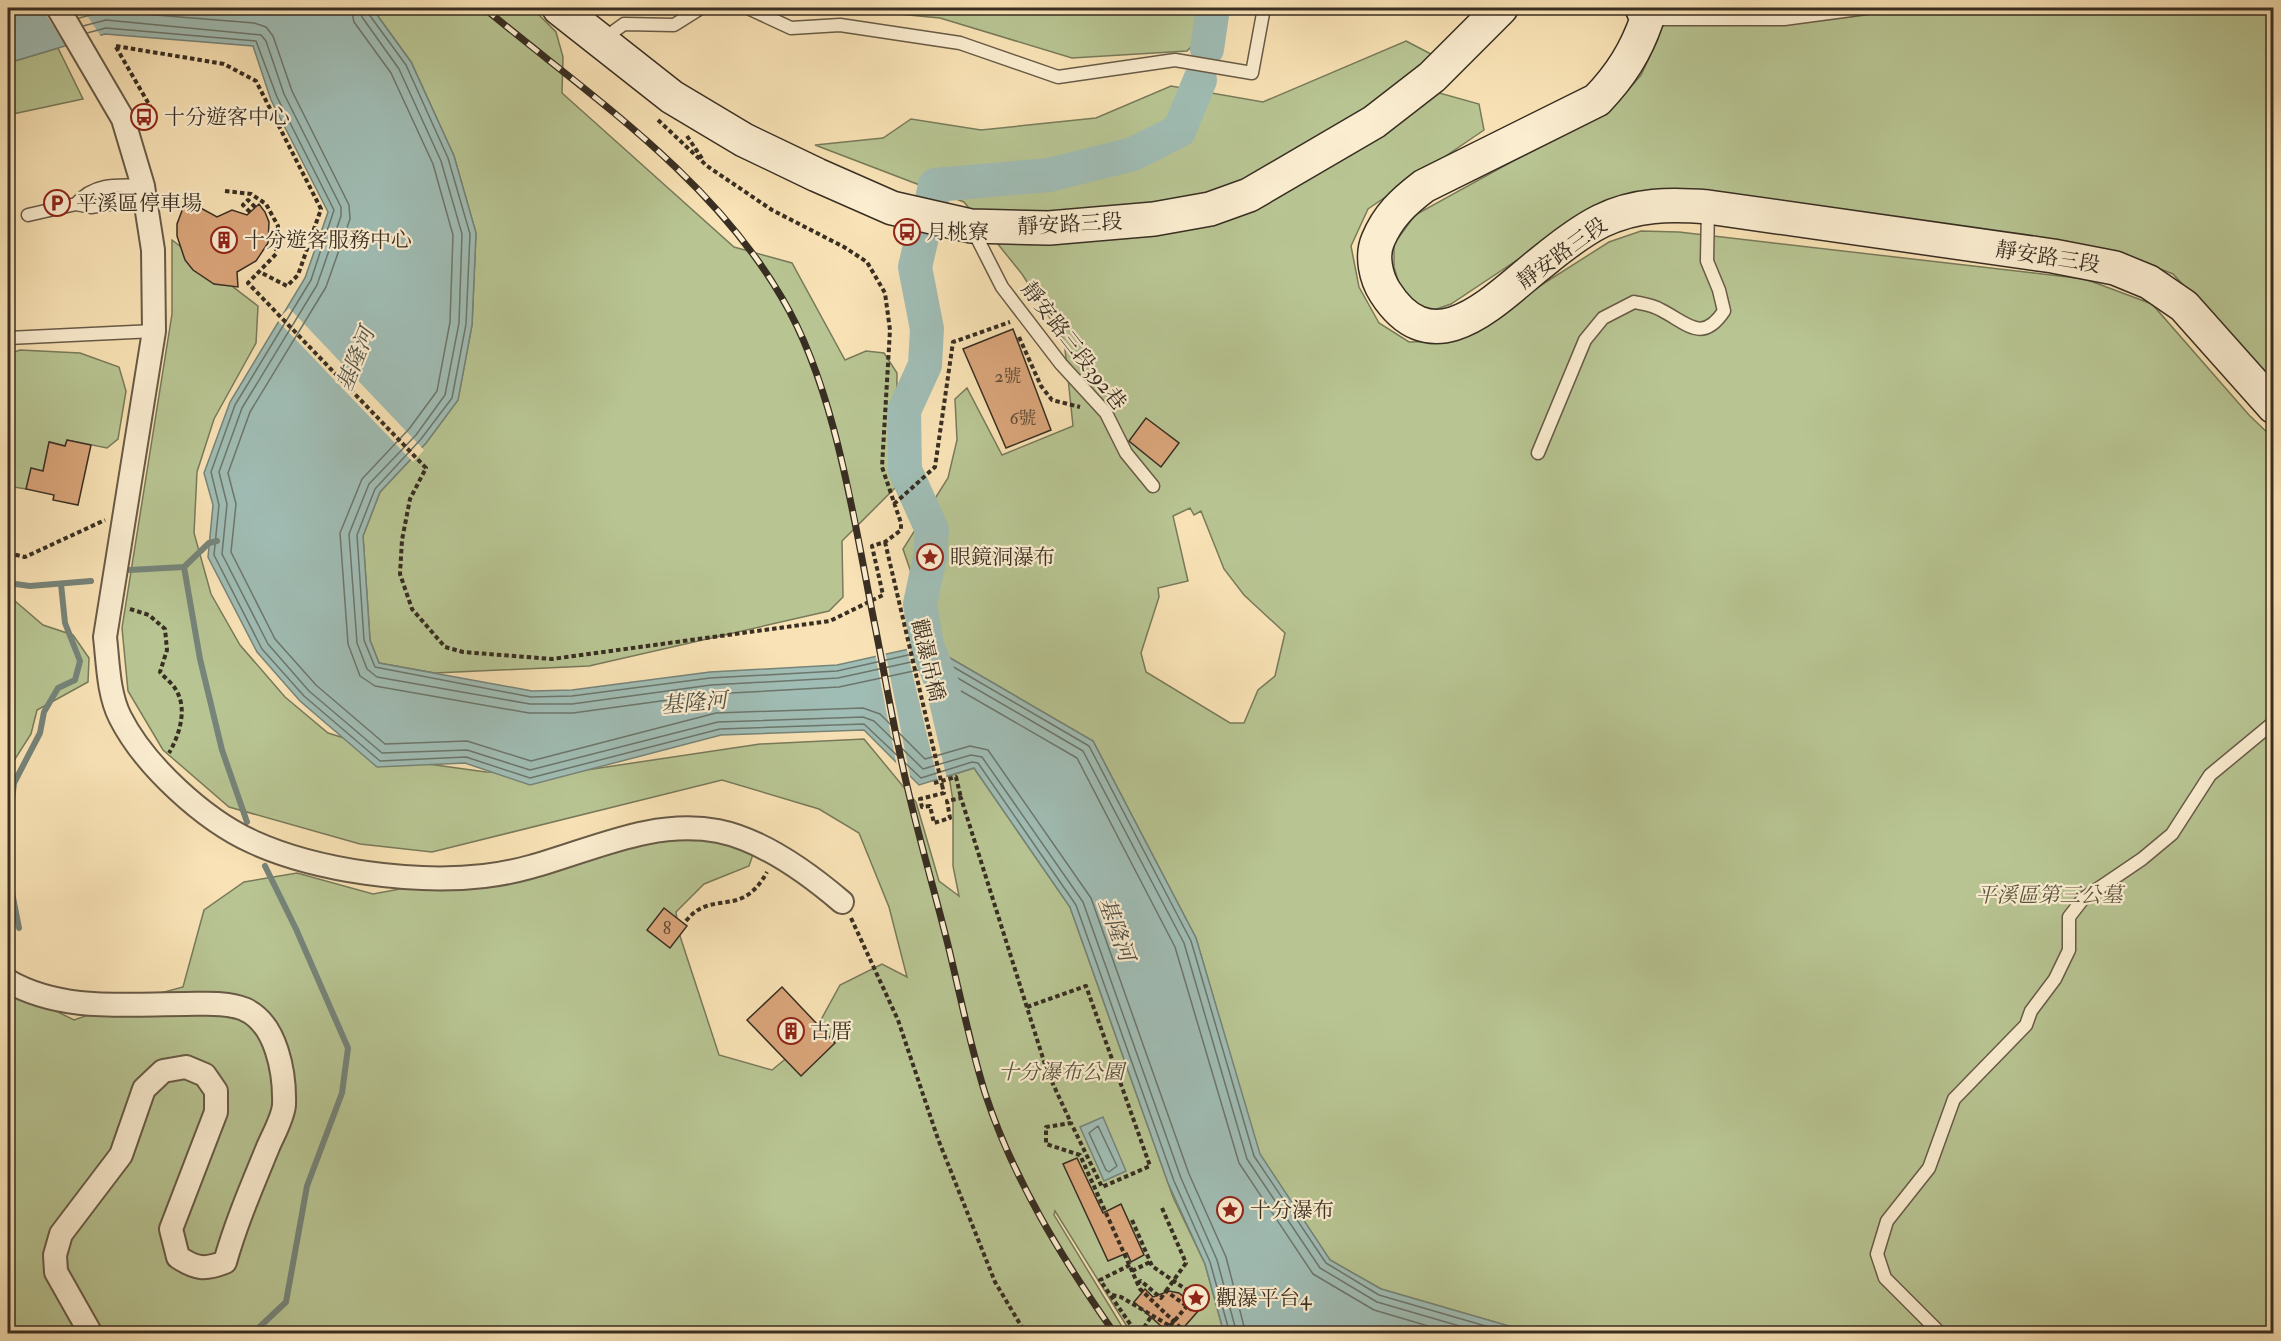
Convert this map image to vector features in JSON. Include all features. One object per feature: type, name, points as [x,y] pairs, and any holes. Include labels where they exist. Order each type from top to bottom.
[{"type":"main road","name":"靜安路三段","points":[[560,8],[672,97],[744,140],[892,208],[971,226],[1049,228],[1154,219],[1210,208],[1249,195],[1374,122],[1432,77],[1501,8]]},
{"type":"main road","name":"靜安路三段","points":[[1644,13],[1629,61],[1615,81],[1596,100],[1424,186],[1401,203],[1385,224],[1374,249],[1375,263],[1382,287],[1394,307],[1413,321],[1432,327],[1454,324],[1490,307],[1542,262],[1600,221],[1633,208],[1674,204],[1708,207],[2053,256],[2115,268],[2149,282],[2184,306],[2274,407]]},
{"type":"street","points":[[58,8],[123,119],[143,186],[153,250],[154,331],[105,637],[111,684],[119,716],[158,772],[209,817],[253,842],[310,862],[373,873],[430,878],[484,876],[526,867],[639,833],[675,829],[718,831],[776,856],[819,882],[843,902]]},
{"type":"street","points":[[8,981],[48,998],[81,1004],[221,1004],[245,1010],[261,1023],[275,1043],[281,1071],[284,1107],[233,1235],[225,1263],[207,1269],[193,1267],[178,1257],[171,1229],[216,1112],[216,1091],[205,1075],[186,1067],[163,1071],[144,1089],[121,1155],[62,1234],[56,1255],[56,1272],[91,1334]]},
{"type":"lane","points":[[601,41],[624,24],[674,26],[701,8]]},
{"type":"lane","points":[[748,8],[791,28],[840,25],[960,43],[1058,77],[1175,60],[1252,73],[1264,8]]},
{"type":"lane","points":[[1644,13],[1784,19],[1866,8]]},
{"type":"lane","points":[[76,204],[87,191],[113,184],[143,186]]},
{"type":"lane","points":[[28,215],[76,204],[91,207],[115,203],[143,186]]},
{"type":"lane","points":[[1538,453],[1585,340],[1603,318],[1634,302],[1658,308],[1689,327],[1705,329],[1717,322],[1724,311],[1719,290],[1707,261],[1708,207]]},
{"type":"lane","name":"靜安路三段392巷","points":[[971,226],[1002,287],[1061,364],[1106,414],[1126,453],[1154,486]]},
{"type":"lane","points":[[8,338],[154,331]]},
{"type":"lane","points":[[1941,1334],[1886,1278],[1877,1254],[1887,1221],[1929,1168],[1954,1099],[2026,1025],[2031,1011],[2055,979],[2069,950],[2070,917],[2083,899],[2142,859],[2172,834],[2210,775],[2274,722]]},
{"type":"path","points":[[123,119],[150,106],[116,46],[224,64],[256,81],[321,209],[298,274],[287,286],[260,273]]},
{"type":"path","points":[[225,191],[251,194],[266,204],[278,226],[276,254],[248,283],[426,468],[410,499],[402,540],[400,574],[412,609],[430,633],[445,647],[464,652],[552,658],[830,621],[883,595],[872,546],[885,542],[901,530],[882,467],[890,330],[885,293],[867,262],[763,204],[707,166],[657,120]]},
{"type":"path","points":[[250,212],[243,205],[248,200],[255,207]]},
{"type":"path","points":[[894,504],[929,475],[935,467],[953,342],[1012,321]]},
{"type":"path","points":[[1017,332],[1041,386],[1052,400],[1106,414]]},
{"type":"path","points":[[8,553],[25,557],[124,511]]},
{"type":"path","name":"觀瀑吊橋","points":[[885,542],[944,794],[920,799],[922,807],[930,806],[934,823],[950,818],[947,801],[962,798]]},
{"type":"path","points":[[109,603],[149,615],[165,629],[167,650],[160,672],[177,691],[182,712],[178,738],[158,772]]},
{"type":"path","points":[[934,783],[956,777],[1047,1071],[1102,1186],[1150,1166],[1086,986],[1028,1007]]},
{"type":"path","points":[[686,921],[693,912],[703,907],[739,900],[750,895],[758,888],[776,856]]},
{"type":"path","points":[[843,902],[862,937],[898,1020],[938,1139],[995,1282],[1026,1334]]},
{"type":"path","points":[[1071,1123],[1046,1127],[1046,1144],[1080,1155],[1140,1289],[1184,1328],[1187,1334]]},
{"type":"path","points":[[1137,1283],[1141,1281],[1161,1298],[1186,1263],[1162,1208]]},
{"type":"path","points":[[1132,1220],[1150,1262],[1191,1293],[1183,1304]]},
{"type":"path","points":[[1132,1271],[1150,1262]]},
{"type":"path","points":[[1130,1265],[1100,1280],[1138,1334],[1152,1315]]},
{"type":"path","points":[[1166,1291],[1190,1309]]},
{"type":"path","points":[[1111,1295],[1121,1297],[1170,1326]]},
{"type":"path","points":[[1190,1309],[1196,1298]]},
{"type":"path","points":[[1174,1319],[1185,1305],[1190,1309]]},
{"type":"path","points":[[1171,1334],[1170,1326],[1187,1306],[1190,1309]]},
{"type":"green space","points":[[372,8],[532,8],[556,32],[563,57],[562,93],[734,247],[792,263],[845,360],[866,351],[884,353],[897,373],[896,487],[842,541],[843,597],[829,611],[589,666],[435,673],[379,663],[370,640],[363,536],[380,492],[426,443],[458,400],[472,325],[476,233],[454,156],[411,62]]},
{"type":"green space","points":[[834,8],[1230,8],[1187,51],[1072,58],[940,18]]},
{"type":"green space","points":[[1655,8],[2273,8],[2273,382],[2173,274],[2118,252],[1677,197],[1582,217],[1451,304],[1428,312],[1404,300],[1394,267],[1394,244],[1415,215],[1615,105],[1641,75],[1658,39]]},
{"type":"green space","name":"平溪區第三公墓","points":[[1406,41],[1431,54],[1432,91],[1479,104],[1484,130],[1368,209],[1351,246],[1359,287],[1379,323],[1409,342],[1442,341],[1524,296],[1609,242],[1641,231],[1679,232],[2085,279],[2152,304],[2249,415],[2273,438],[2273,1333],[1533,1333],[1381,1289],[1330,1260],[1259,1154],[1196,938],[1093,741],[938,651],[903,549],[948,478],[957,440],[955,399],[967,388],[1002,455],[1073,426],[1064,340],[1022,274],[964,202],[815,145],[883,138],[911,119],[981,130],[1096,118],[1171,86],[1263,102]],"holes":[[[1190,508],[1194,515],[1201,511],[1224,569],[1244,595],[1285,633],[1275,676],[1258,690],[1244,723],[1230,723],[1146,672],[1141,653],[1159,597],[1158,588],[1188,581],[1173,516]]]},
{"type":"green space","points":[[58,48],[83,99],[8,115],[8,63]]},
{"type":"green space","name":"十分瀑布公園","points":[[172,240],[258,306],[256,343],[214,419],[197,472],[194,533],[211,594],[240,645],[285,697],[328,733],[428,764],[486,772],[566,773],[760,744],[864,739],[916,802],[939,881],[959,896],[953,866],[953,801],[949,776],[974,768],[1070,907],[1173,1197],[1205,1264],[1224,1333],[1131,1333],[1055,1211],[1054,1215],[1126,1333],[8,1333],[8,987],[74,1020],[120,1004],[183,987],[204,910],[244,882],[297,873],[373,894],[475,875],[612,830],[759,837],[749,866],[704,884],[676,912],[679,933],[719,1055],[772,1070],[811,1038],[840,985],[882,964],[907,977],[889,907],[859,833],[819,809],[722,780],[432,852],[360,844],[229,807],[163,750],[128,691],[122,628],[172,314]]},
{"type":"green space","points":[[20,350],[80,353],[119,367],[126,391],[118,439],[107,448],[67,440],[65,446],[50,442],[43,471],[26,489],[8,486],[8,354]]},
{"type":"green space","points":[[8,595],[43,625],[73,635],[89,658],[88,682],[37,710],[31,734],[8,770]]},
{"type":"water","name":"基隆河","points":[[8,8],[372,8],[411,62],[454,156],[476,233],[472,325],[458,400],[426,443],[380,492],[363,536],[370,640],[379,663],[532,691],[572,690],[710,672],[837,665],[927,645],[938,651],[1093,741],[1196,938],[1260,1154],[1330,1260],[1381,1289],[1533,1333],[1224,1333],[1205,1264],[1168,1183],[1070,907],[974,768],[919,785],[864,730],[721,735],[530,785],[465,763],[377,767],[300,701],[257,652],[208,557],[213,505],[204,473],[230,402],[305,278],[328,212],[271,100],[253,46],[105,34],[8,63]]},
{"type":"water","points":[[1103,1117],[1126,1171],[1104,1181],[1080,1127]]},
{"type":"pier","points":[[42,8],[82,8],[102,38],[67,48]]},
{"type":"pier","points":[[289,308],[424,450],[413,462],[277,320]]},
{"type":"pier","points":[[915,644],[947,779],[938,782],[906,646]]},
{"type":"pier","points":[[885,651],[911,781],[897,767],[875,653]]},
{"type":"building","name":"十分遊客服務中心","points":[[186,200],[217,217],[232,210],[247,215],[259,204],[265,212],[269,222],[268,243],[256,261],[237,272],[238,287],[214,284],[193,270],[185,260],[177,236],[177,224]]},
{"type":"building","points":[[1013,329],[1051,430],[1006,448],[963,349]]},
{"type":"building","points":[[1146,418],[1179,443],[1161,467],[1129,441]]},
{"type":"building","points":[[67,440],[91,445],[78,505],[53,500],[54,495],[26,489],[31,468],[43,471],[49,442],[65,446]]},
{"type":"building","points":[[664,908],[687,926],[670,948],[647,930]]},
{"type":"building","name":"古厝","points":[[782,987],[835,1043],[801,1076],[747,1020]]},
{"type":"building","points":[[1077,1158],[1103,1213],[1121,1204],[1144,1255],[1131,1262],[1127,1253],[1108,1261],[1063,1164]]},
{"type":"building","points":[[1145,1289],[1153,1297],[1169,1291],[1179,1293],[1199,1310],[1178,1334],[1170,1334],[1134,1302]]},
{"type":"waterway","points":[[1207,49],[1213,8]]},
{"type":"waterway","points":[[932,199],[935,185],[1049,175],[1133,154],[1179,131],[1200,80]]},
{"type":"waterway","points":[[923,233],[915,267],[927,329],[925,365],[904,411],[905,470],[932,530],[930,557],[920,604],[927,645],[944,689]]},
{"type":"waterway","points":[[129,570],[184,567],[209,543],[217,541]]},
{"type":"waterway","points":[[184,567],[200,659],[222,750],[247,822]]},
{"type":"waterway","points":[[8,583],[30,586],[91,581]]},
{"type":"waterway","points":[[19,928],[10,882],[8,836],[14,783],[40,733],[44,712],[58,688],[75,680],[80,661],[65,623],[61,584]]},
{"type":"waterway","points":[[252,1334],[286,1302],[307,1186],[342,1093],[348,1048],[296,929],[265,866]]},
{"type":"railway","points":[[484,8],[606,106],[684,176],[753,254],[782,298],[801,334],[830,414],[841,457],[903,770],[985,1093],[1010,1157],[1041,1218],[1058,1248],[1115,1334]]},
{"type":"place","name":"十分遊客中心","points":[[144,117]]},
{"type":"place","name":"平溪區停車場","points":[[57,203]]},
{"type":"place","name":"月桃寮","points":[[907,232]]},
{"type":"place","name":"十分遊客服務中心","points":[[224,240]]},
{"type":"place","name":"眼鏡洞瀑布","points":[[930,557]]},
{"type":"place","name":"古厝","points":[[791,1031]]},
{"type":"place","name":"十分瀑布","points":[[1230,1210]]},
{"type":"place","name":"觀瀑平台4","points":[[1196,1298]]}]
